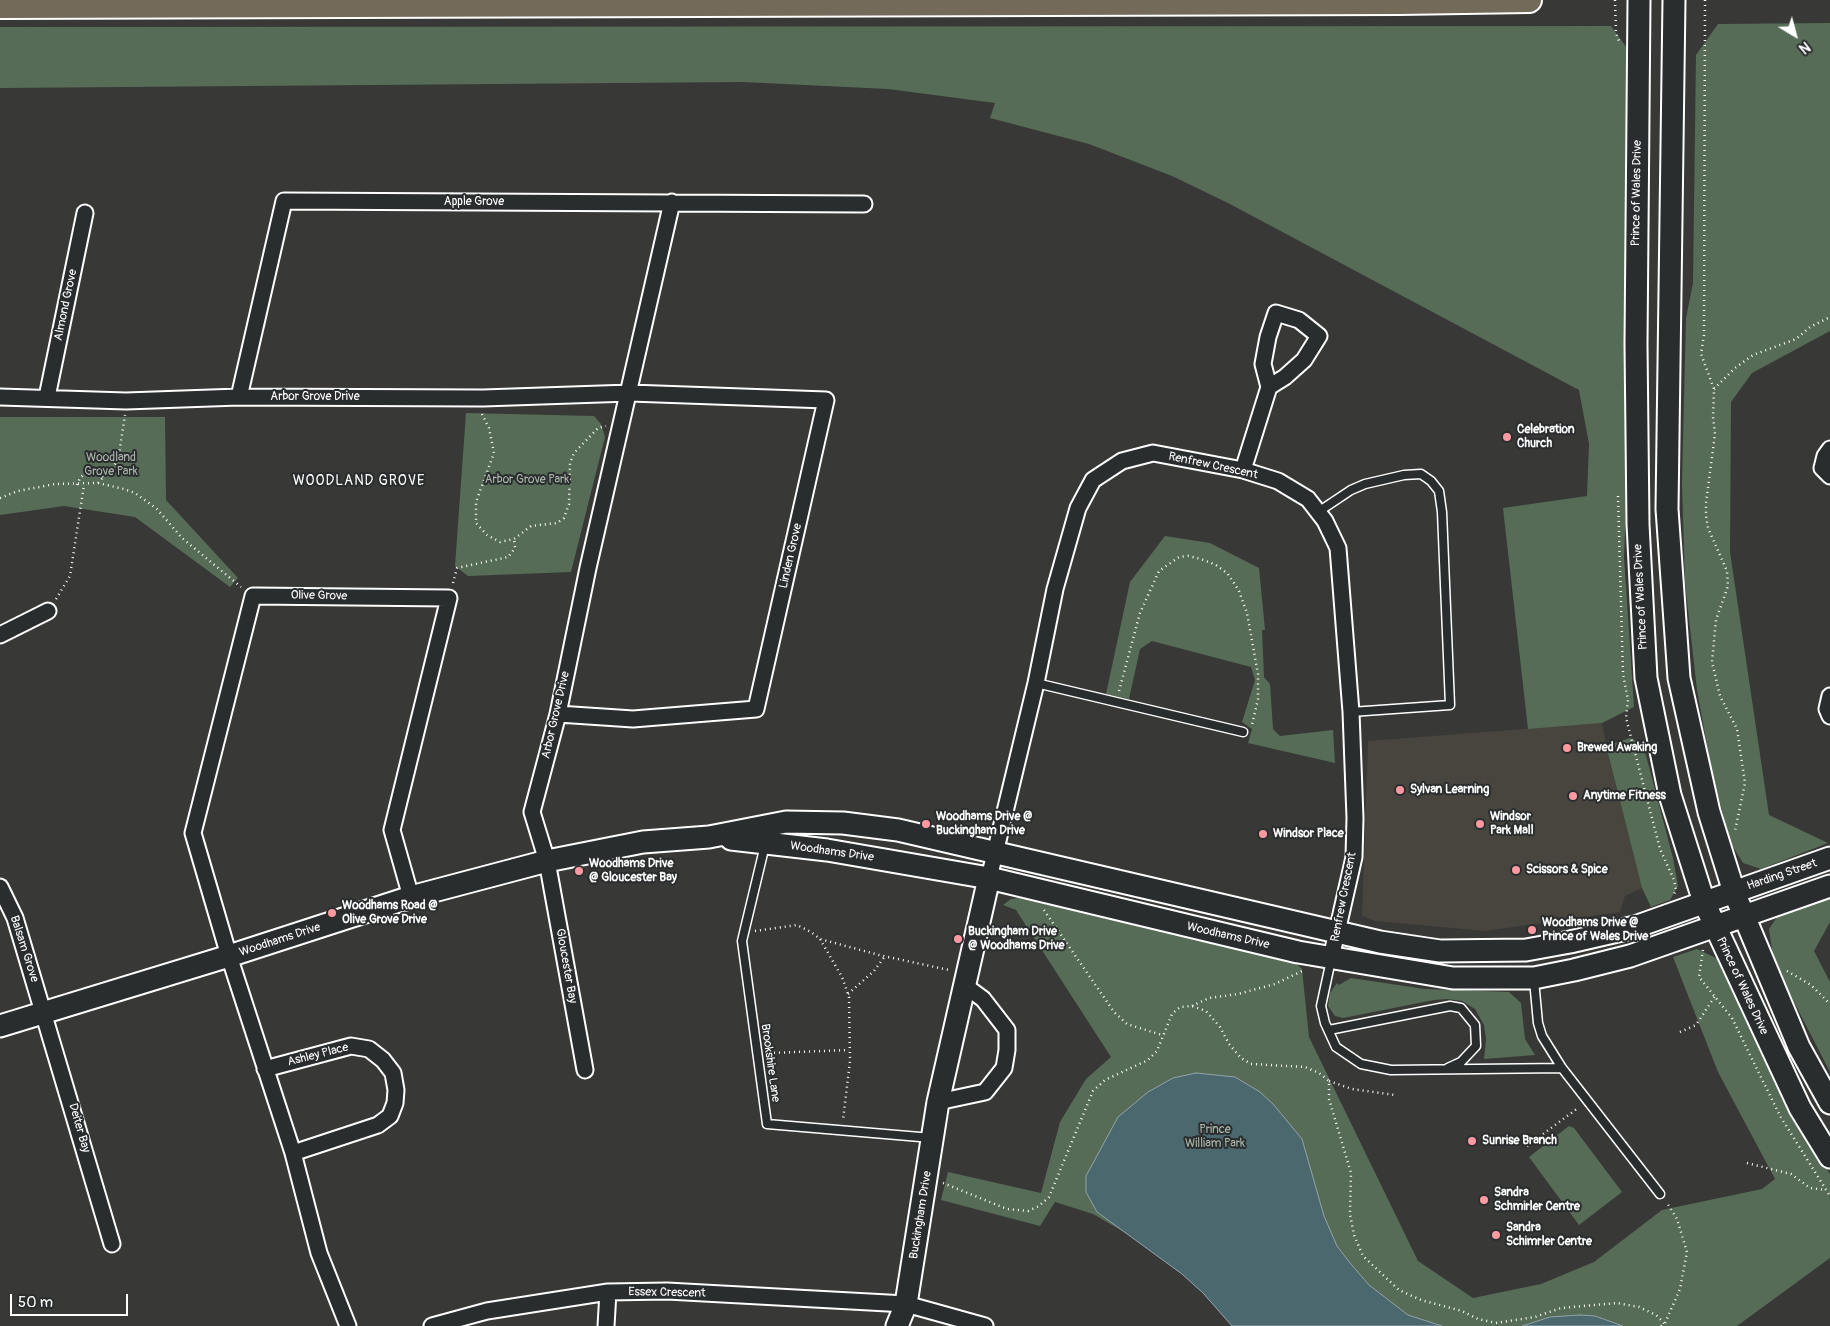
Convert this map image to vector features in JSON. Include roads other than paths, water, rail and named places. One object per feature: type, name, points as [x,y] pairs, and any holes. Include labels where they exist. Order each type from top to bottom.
[{"type":"main road","points":[[0,6],[1529,0]]},
{"type":"street","name":"Prince of Wales Drive","points":[[1640,0],[1636,344],[1638,524],[1646,678],[1670,795],[1704,902],[1704,931],[1800,1108],[1830,1157]]},
{"type":"street","points":[[1674,0],[1667,509],[1678,668],[1709,812],[1734,892],[1799,1048],[1830,1103]]},
{"type":"street","name":"Apple Grove","points":[[239,397],[284,201],[864,204]]},
{"type":"street","name":"Arbor Grove Drive","points":[[546,861],[532,812],[558,714],[588,568],[630,393],[672,202]]},
{"type":"street","name":"Almond Grove","points":[[47,397],[85,213]]},
{"type":"street","points":[[1243,470],[1269,387],[1263,364],[1268,337],[1276,313],[1299,320],[1319,336],[1304,360],[1285,377],[1269,387]]},
{"type":"street","name":"Arbor Grove Drive","points":[[0,397],[126,401],[239,397],[483,398],[630,393]]},
{"type":"street","name":"Linden Grove","points":[[558,714],[633,719],[756,709],[826,400],[630,393]]},
{"type":"street","points":[[1830,449],[1825,456],[1822,468],[1830,476]]},
{"type":"street","name":"Renfrew Crescent","points":[[996,852],[1036,683],[1057,580],[1078,508],[1093,480],[1122,461],[1153,453],[1243,470],[1278,481],[1308,499],[1326,521],[1338,548],[1351,712],[1355,818],[1354,857],[1331,958]]},
{"type":"street","name":"Olive Grove","points":[[229,956],[193,833],[253,596],[449,598],[392,830],[411,897]]},
{"type":"street","points":[[0,635],[48,612]]},
{"type":"street","points":[[1830,696],[1827,709],[1830,716]]},
{"type":"street","name":"Woodhams Drive","points":[[0,1026],[229,956],[411,897],[546,861],[643,842],[709,837],[786,822],[843,823],[898,830],[1380,942],[1440,951],[1526,950],[1635,927],[1734,892]]},
{"type":"street","name":"Woodhams Drive","points":[[709,837],[827,850],[988,878],[1181,925],[1331,958],[1453,978],[1534,978],[1630,956],[1743,917]]},
{"type":"street","name":"Buckingham Drive","points":[[897,1326],[906,1304],[938,1102],[988,878],[996,852]]},
{"type":"street","name":"Harding Street","points":[[1734,892],[1830,858]]},
{"type":"street","name":"Gloucester Bay","points":[[546,861],[585,1070]]},
{"type":"street","points":[[1743,917],[1830,886]]},
{"type":"street","name":"Balsam Grove","points":[[0,887],[15,918],[45,1012]]},
{"type":"street","points":[[229,956],[293,1153],[319,1254],[348,1326]]},
{"type":"street","points":[[938,1102],[985,1092],[1004,1068],[1007,1050],[1007,1030],[965,979]]},
{"type":"street","name":"Deiter Bay","points":[[45,1012],[112,1244]]},
{"type":"street","name":"Ashley Place","points":[[265,1069],[351,1046],[369,1050],[383,1060],[393,1073],[396,1090],[395,1103],[390,1116],[378,1125],[293,1153]]},
{"type":"street","name":"Essex Crescent","points":[[432,1326],[487,1311],[608,1292],[667,1291],[906,1304],[985,1326]]},
{"type":"street","points":[[606,1326],[608,1292]]},
{"type":"lane","points":[[1318,512],[1351,490],[1365,484],[1404,475],[1421,474],[1431,481],[1439,491],[1450,705],[1351,712]]},
{"type":"lane","points":[[1036,683],[1244,732]]},
{"type":"lane","name":"Brookshire Lane","points":[[765,843],[742,941],[767,1124],[933,1138]]},
{"type":"lane","points":[[1331,958],[1321,1006],[1324,1023],[1336,1047],[1361,1064],[1391,1070],[1562,1068]]},
{"type":"lane","points":[[1534,978],[1538,1023],[1542,1036],[1562,1068],[1660,1194]]},
{"type":"lane","points":[[1329,1030],[1450,1006],[1462,1008],[1475,1025],[1476,1046],[1461,1062],[1446,1069]]},
{"type":"water","points":[[1196,1073],[1235,1077],[1260,1092],[1273,1104],[1302,1139],[1324,1216],[1337,1246],[1369,1285],[1408,1315],[1442,1326],[1232,1326],[1203,1293],[1182,1274],[1097,1212],[1086,1192],[1086,1176],[1118,1117],[1148,1092],[1173,1078]]},
{"type":"water","points":[[1595,1316],[1623,1326],[1522,1326],[1550,1317]]},
{"type":"place","name":"Celebration Church","points":[[1507,437]]},
{"type":"place","name":"Brewed Awaking","points":[[1567,748]]},
{"type":"place","name":"Sylvan Learning","points":[[1400,790]]},
{"type":"place","name":"Anytime Fitness","points":[[1573,796]]},
{"type":"place","name":"Woodhams Drive @ Buckingham Drive","points":[[926,824]]},
{"type":"place","name":"Windsor Park Mall","points":[[1480,824]]},
{"type":"place","name":"Windsor Place","points":[[1263,834]]},
{"type":"place","name":"Scissors & Spice","points":[[1516,870]]},
{"type":"place","name":"Woodhams Drive @ Gloucester Bay","points":[[579,871]]},
{"type":"place","name":"Woodhams Road @ Olive Grove Drive","points":[[332,913]]},
{"type":"place","name":"Woodhams Drive @ Prince of Wales Drive","points":[[1532,930]]},
{"type":"place","name":"Buckingham Drive @ Woodhams Drive","points":[[958,939]]},
{"type":"place","name":"Sunrise Branch","points":[[1472,1141]]},
{"type":"place","name":"Sandra Schmirler Centre","points":[[1484,1200]]},
{"type":"place","name":"Sandra Schimrler Centre","points":[[1496,1235]]},
{"type":"district","name":"WOODLAND GROVE","points":[[359,481]]},
{"type":"park label","name":"Woodland Grove Park","points":[[111,465]]},
{"type":"park label","name":"Arbor Grove Park","points":[[527,480]]},
{"type":"park label","name":"Prince William Park","points":[[1215,1137]]}]
